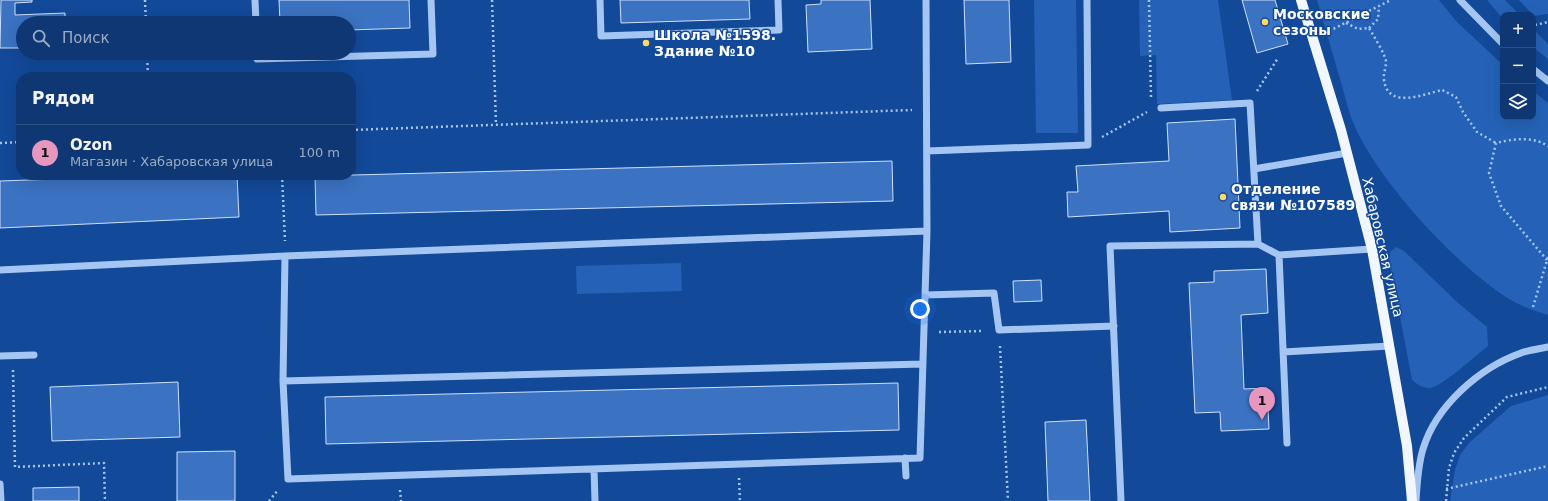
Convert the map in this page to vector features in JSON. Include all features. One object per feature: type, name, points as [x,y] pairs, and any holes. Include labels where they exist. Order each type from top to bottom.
[{"type":"main road","name":"Хабаровская улица","points":[[1302,1],[1347,153],[1372,249],[1407,446],[1412,501]]},
{"type":"lane","points":[[256,0],[256,16]]},
{"type":"lane","points":[[356,57],[433,54],[431,0]]},
{"type":"lane","points":[[600,0],[601,36],[779,30],[778,0]]},
{"type":"lane","points":[[285,256],[283,381],[288,479],[920,458],[928,231],[926,0]]},
{"type":"lane","points":[[927,152],[1088,145],[1087,0]]},
{"type":"lane","points":[[1460,0],[1500,41]]},
{"type":"lane","points":[[1536,71],[1548,81]]},
{"type":"lane","points":[[1161,108],[1250,103],[1258,244]]},
{"type":"lane","points":[[1254,169],[1347,153]]},
{"type":"lane","points":[[0,270],[285,256],[928,231]]},
{"type":"lane","points":[[1121,501],[1110,246],[1258,244],[1279,255],[1372,249]]},
{"type":"lane","points":[[1279,255],[1287,443]]},
{"type":"lane","points":[[926,295],[994,293],[999,330],[1114,326]]},
{"type":"lane","points":[[1283,352],[1390,346]]},
{"type":"lane","points":[[1416,501],[1423,450],[1433,424],[1451,402],[1474,381],[1497,364],[1522,352],[1548,347]]},
{"type":"lane","points":[[0,356],[34,355]]},
{"type":"lane","points":[[283,381],[923,364]]},
{"type":"lane","points":[[905,458],[906,476]]},
{"type":"lane","points":[[594,469],[595,501]]},
{"type":"lane","points":[[0,484],[1,501]]},
{"type":"path","points":[[145,0],[146,16]]},
{"type":"path","points":[[492,0],[496,125]]},
{"type":"path","points":[[1149,0],[1151,110]]},
{"type":"path","points":[[1329,31],[1391,0]]},
{"type":"path","points":[[1346,23],[1358,29],[1369,28],[1378,19],[1379,6]]},
{"type":"path","points":[[1536,25],[1548,22]]},
{"type":"path","points":[[1369,28],[1386,61],[1384,81],[1389,92],[1404,99],[1414,98],[1442,90],[1456,97],[1463,112],[1477,132],[1496,143],[1515,138],[1544,143],[1548,146]]},
{"type":"path","points":[[1250,103],[1278,58]]},
{"type":"path","points":[[147,60],[148,72]]},
{"type":"path","points":[[1088,145],[1151,110],[1161,108]]},
{"type":"path","points":[[356,130],[926,110]]},
{"type":"path","points":[[0,143],[16,142]]},
{"type":"path","points":[[1496,143],[1489,173],[1501,206],[1548,259],[1533,307]]},
{"type":"path","points":[[282,180],[285,256]]},
{"type":"path","points":[[924,332],[999,330],[1008,501]]},
{"type":"path","points":[[12,356],[15,467],[104,463],[105,501]]},
{"type":"path","points":[[1446,501],[1449,468],[1454,453],[1464,438],[1480,420],[1507,397],[1548,386]]},
{"type":"path","points":[[739,464],[740,501]]},
{"type":"path","points":[[1446,488],[1548,466]]},
{"type":"shaded area","points":[[1034,0],[1076,0],[1078,133],[1036,133]]},
{"type":"shaded area","points":[[1139,0],[1218,0],[1232,100],[1157,104],[1156,55],[1140,56]]},
{"type":"shaded area","points":[[1317,0],[1439,0],[1456,21],[1500,62],[1500,120],[1536,120],[1536,93],[1548,103],[1548,315],[1518,304],[1509,299],[1465,265],[1442,243],[1419,219],[1379,168],[1363,143],[1349,110]]},
{"type":"shaded area","points":[[1487,0],[1505,0],[1517,12],[1500,12],[1500,15]]},
{"type":"shaded area","points":[[1519,0],[1548,0],[1548,14],[1536,16],[1536,12],[1530,12]]},
{"type":"shaded area","points":[[1536,32],[1548,44],[1548,59],[1536,49]]},
{"type":"shaded area","points":[[1396,247],[1404,251],[1457,302],[1487,327],[1488,346],[1450,377],[1434,387],[1422,387],[1412,380],[1389,258],[1391,251]]},
{"type":"shaded area","points":[[681,263],[682,291],[577,294],[576,266]]},
{"type":"shaded area","points":[[1548,395],[1548,501],[1450,501],[1455,470],[1460,455],[1470,442],[1511,406]]},
{"type":"building","points":[[1,0],[32,0],[32,2],[15,3],[15,15],[65,13],[65,16],[16,16],[16,48],[0,48]]},
{"type":"building","points":[[279,0],[409,0],[410,28],[356,30],[356,16],[280,16]]},
{"type":"building","points":[[620,0],[749,0],[750,19],[621,23]]},
{"type":"building","points":[[821,0],[870,0],[872,49],[808,52],[806,5],[821,4]]},
{"type":"building","points":[[964,0],[1009,0],[1011,62],[966,64]]},
{"type":"building","name":"Московские сезоны","points":[[1242,0],[1275,0],[1288,44],[1257,53]]},
{"type":"building","points":[[1235,119],[1240,228],[1170,232],[1169,211],[1068,217],[1067,192],[1078,192],[1076,166],[1169,161],[1167,123]]},
{"type":"building","points":[[892,161],[893,201],[316,215],[315,180],[356,180],[356,175]]},
{"type":"building","points":[[237,180],[239,217],[0,228],[0,181]]},
{"type":"building","points":[[1266,269],[1268,313],[1241,315],[1244,389],[1267,388],[1269,429],[1221,431],[1220,412],[1195,413],[1189,283],[1214,282],[1214,271]]},
{"type":"building","points":[[1041,280],[1042,301],[1014,302],[1013,281]]},
{"type":"building","points":[[178,382],[180,437],[52,441],[50,387]]},
{"type":"building","points":[[898,383],[899,430],[326,444],[325,397]]},
{"type":"building","points":[[1086,420],[1090,501],[1048,501],[1045,422]]},
{"type":"building","points":[[235,451],[235,501],[177,501],[177,452]]},
{"type":"building","points":[[79,487],[79,501],[33,501],[33,488]]},
{"type":"place","name":"Московские сезоны","points":[[1265,22]]},
{"type":"place","name":"Школа №1598. Здание №10","points":[[646,43]]},
{"type":"place","name":"Отделение связи №107589","points":[[1223,197]]},
{"type":"place","name":"Ozon","points":[[1262,420]]}]
